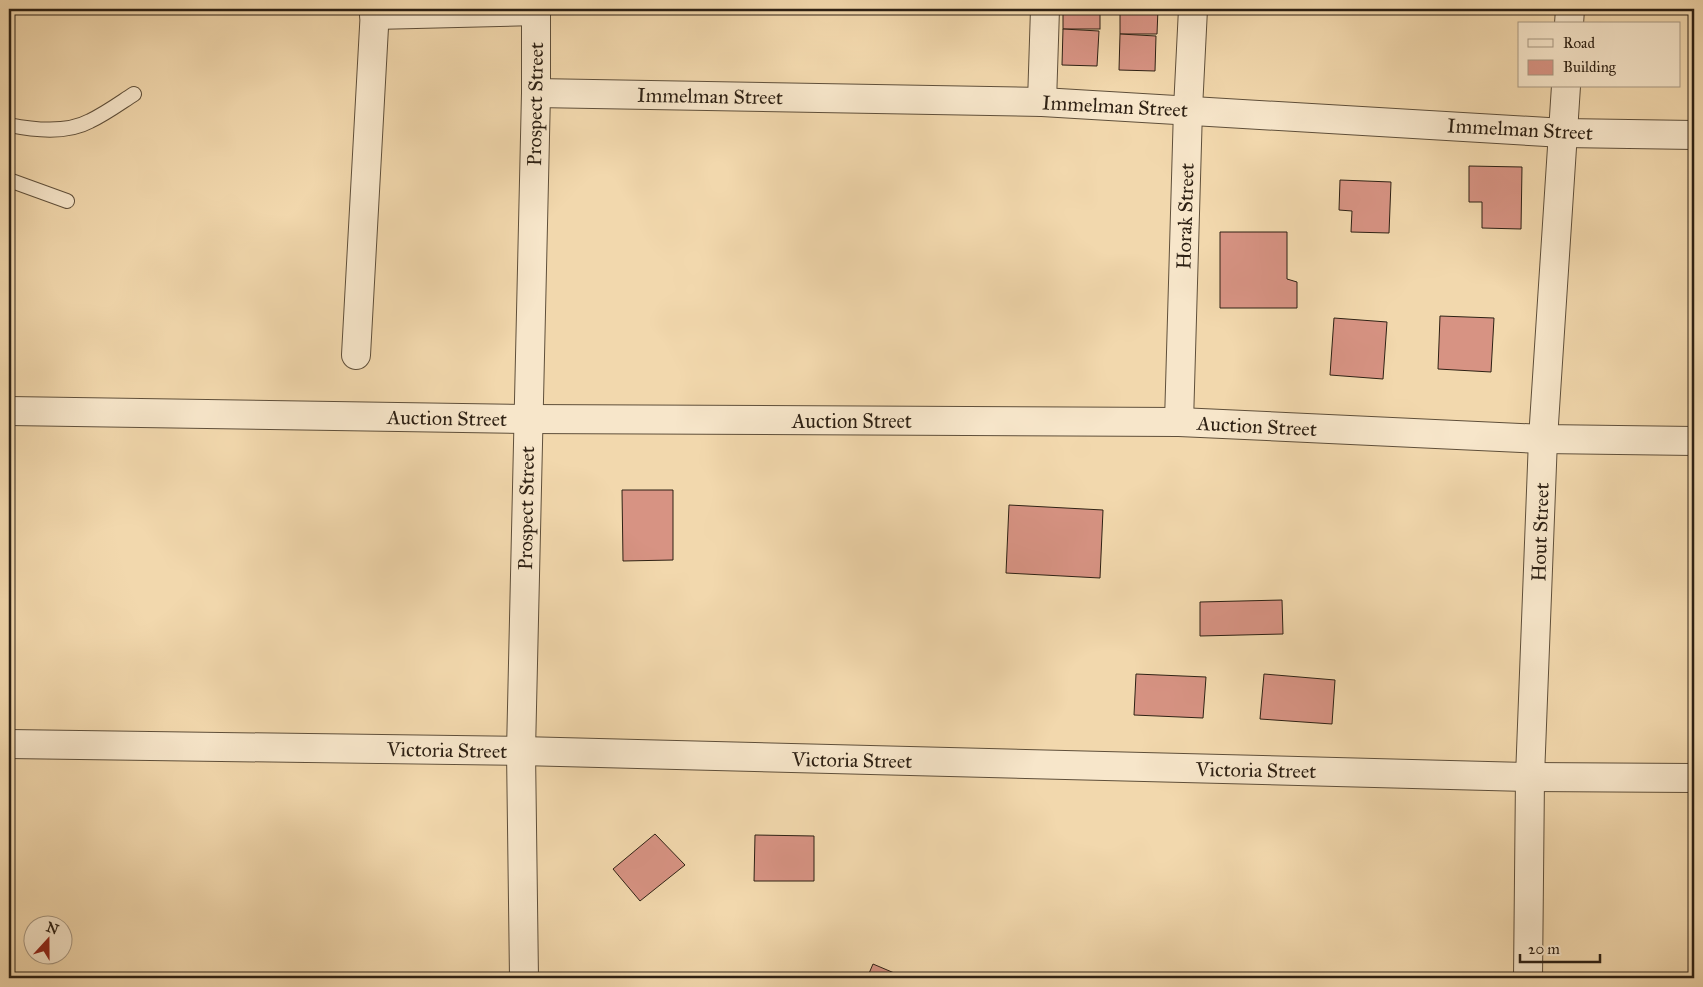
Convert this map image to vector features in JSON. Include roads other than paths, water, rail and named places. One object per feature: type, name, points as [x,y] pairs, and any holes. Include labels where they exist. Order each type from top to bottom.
[{"type":"street","points":[[1042,102],[1045,9]]},
{"type":"street","name":"Horak Street","points":[[1179,422],[1188,110],[1193,9]]},
{"type":"street","points":[[1569,22],[1570,9]]},
{"type":"street","points":[[356,355],[375,12],[536,10]]},
{"type":"street","name":"Prospect Street","points":[[524,978],[521,751],[527,419],[536,93],[536,10]]},
{"type":"street","name":"Hout Street","points":[[1528,978],[1530,777],[1543,439],[1566,88]]},
{"type":"street","name":"Immelman Street","points":[[536,93],[1042,102],[1564,132],[1694,135]]},
{"type":"street","name":"Auction Street","points":[[9,410],[527,419],[1179,422],[1543,439],[1694,441]]},
{"type":"street","name":"Victoria Street","points":[[9,744],[521,751],[1530,777],[1694,778]]},
{"type":"lane","points":[[9,125],[28,129],[61,130],[89,122],[134,94]]},
{"type":"lane","points":[[9,180],[67,201]]}]
